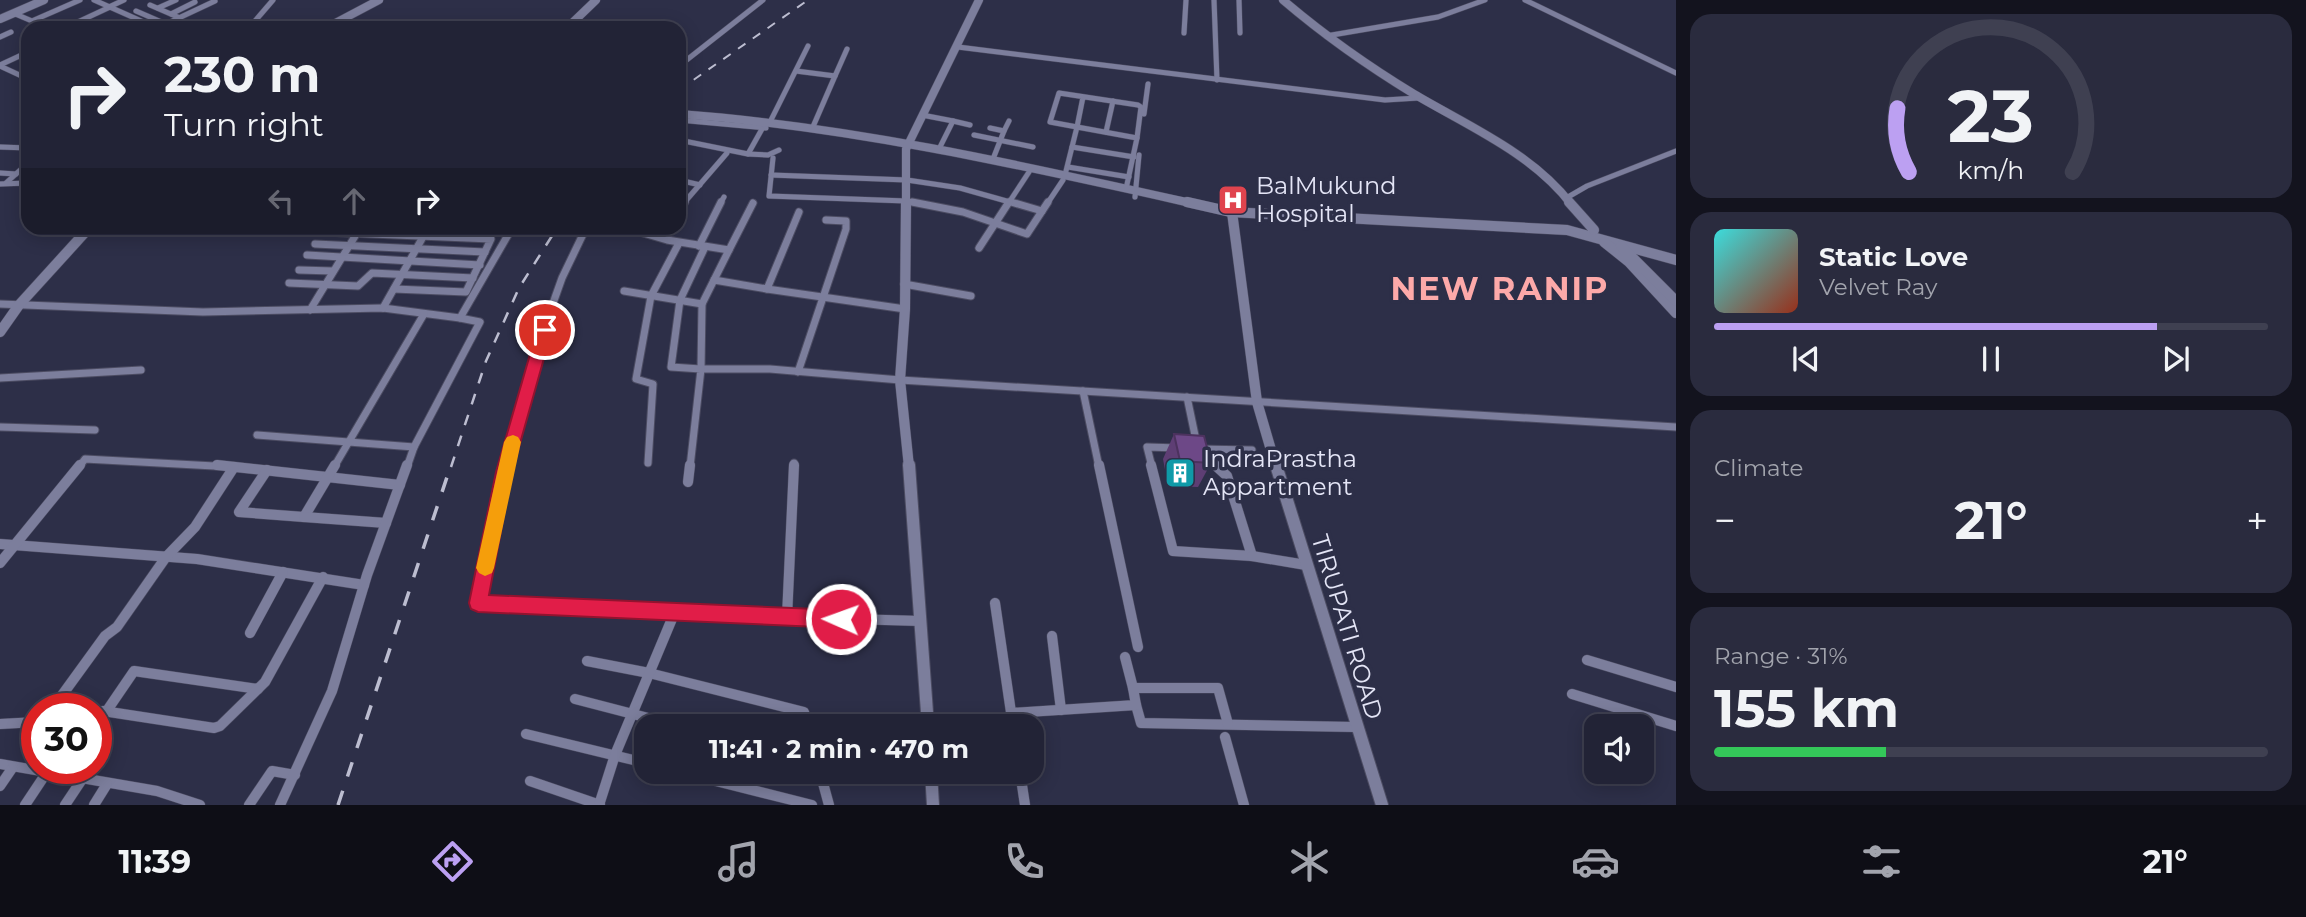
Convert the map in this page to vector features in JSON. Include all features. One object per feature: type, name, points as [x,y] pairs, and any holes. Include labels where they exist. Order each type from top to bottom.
[{"type":"street","points":[[0,13],[30,0]]},
{"type":"street","points":[[0,19],[44,0]]},
{"type":"street","points":[[34,21],[80,0]]},
{"type":"street","points":[[94,0],[142,21],[176,0]]},
{"type":"street","points":[[80,21],[124,0]]},
{"type":"street","points":[[255,21],[273,0]]},
{"type":"street","points":[[339,21],[379,0]]},
{"type":"street","points":[[574,21],[596,0]]},
{"type":"street","points":[[686,60],[763,0]]},
{"type":"street","points":[[927,714],[900,380],[905,309],[907,146],[979,0]]},
{"type":"street","points":[[1184,33],[1186,0]]},
{"type":"street","points":[[1213,0],[1217,80]]},
{"type":"street","points":[[1239,0],[1240,33]]},
{"type":"street","points":[[1283,0],[1326,36],[1418,97],[1543,172],[1567,197],[1582,220],[1629,262],[1676,313]]},
{"type":"street","points":[[1326,36],[1438,17],[1485,0]]},
{"type":"street","points":[[1525,0],[1676,74]]},
{"type":"street","points":[[171,14],[192,1],[203,6]]},
{"type":"street","points":[[173,21],[215,1]]},
{"type":"street","points":[[150,5],[180,18]]},
{"type":"street","points":[[136,12],[158,21]]},
{"type":"street","points":[[13,13],[30,21]]},
{"type":"street","points":[[0,37],[11,32]]},
{"type":"street","points":[[748,153],[767,126],[808,46]]},
{"type":"street","points":[[958,47],[1385,100],[1418,97]]},
{"type":"street","points":[[812,129],[846,49]]},
{"type":"street","points":[[0,65],[21,55]]},
{"type":"street","points":[[0,65],[21,76]]},
{"type":"street","points":[[796,71],[835,76]]},
{"type":"street","points":[[1132,192],[1148,84]]},
{"type":"street","points":[[1132,192],[1129,177],[1137,138],[1140,106],[1058,94],[1049,121],[1137,138]]},
{"type":"street","points":[[774,158],[769,197],[906,201],[963,212],[1027,234],[1047,207],[1065,174],[1083,97]]},
{"type":"street","points":[[1106,132],[1112,101]]},
{"type":"street","points":[[686,115],[736,119],[767,126],[939,149],[1065,174],[1233,215],[1570,236],[1580,232],[1597,234],[1616,243],[1676,260]]},
{"type":"street","points":[[922,115],[970,125]]},
{"type":"street","points":[[686,120],[812,129],[1028,172],[1129,177]]},
{"type":"street","points":[[939,149],[953,121]]},
{"type":"street","points":[[993,159],[1009,121]]},
{"type":"street","points":[[985,127],[1004,131]]},
{"type":"street","points":[[974,135],[1032,147]]},
{"type":"street","points":[[686,141],[768,155],[779,150]]},
{"type":"street","points":[[0,147],[21,148]]},
{"type":"street","points":[[1072,147],[1134,157]]},
{"type":"street","points":[[1567,197],[1587,186],[1676,151]]},
{"type":"street","points":[[686,201],[727,153]]},
{"type":"street","points":[[3,183],[21,169]]},
{"type":"street","points":[[979,248],[1028,172]]},
{"type":"street","points":[[0,173],[16,174]]},
{"type":"street","points":[[771,175],[906,180],[960,188],[1042,211]]},
{"type":"street","points":[[686,182],[700,185]]},
{"type":"street","points":[[3,183],[21,183]]},
{"type":"street","points":[[724,197],[680,300],[671,367],[798,372],[1676,427]]},
{"type":"street","points":[[688,482],[701,369],[702,304],[753,203]]},
{"type":"street","points":[[767,289],[799,212]]},
{"type":"street","name":"TIRUPATI ROAD","points":[[1233,215],[1257,402],[1382,805]]},
{"type":"street","points":[[798,372],[846,221],[826,220]]},
{"type":"street","points":[[0,332],[19,305],[83,235]]},
{"type":"street","points":[[310,310],[355,235]]},
{"type":"street","points":[[394,289],[466,292],[491,239],[412,235]]},
{"type":"street","points":[[460,318],[508,235]]},
{"type":"street","points":[[581,235],[560,279],[504,472],[478,603],[674,614],[921,621]]},
{"type":"street","points":[[650,235],[680,243],[729,250]]},
{"type":"street","points":[[383,308],[423,236]]},
{"type":"street","points":[[648,463],[653,384],[636,379],[651,296],[680,243]]},
{"type":"street","points":[[1616,243],[1676,301]]},
{"type":"street","points":[[315,244],[485,252]]},
{"type":"street","points":[[307,255],[480,265]]},
{"type":"street","points":[[299,270],[333,271]]},
{"type":"street","points":[[289,283],[358,286],[372,273],[473,278]]},
{"type":"street","points":[[714,280],[905,309]]},
{"type":"street","points":[[904,284],[971,296]]},
{"type":"street","points":[[624,291],[702,304]]},
{"type":"street","points":[[0,304],[203,312],[383,308],[480,322],[414,447],[364,585],[332,691],[280,805]]},
{"type":"street","points":[[304,517],[424,314]]},
{"type":"street","points":[[0,379],[141,370]]},
{"type":"street","points":[[1083,391],[1138,647]]},
{"type":"street","points":[[1187,397],[1198,449],[1227,476],[1252,556]]},
{"type":"street","points":[[0,427],[95,430]]},
{"type":"street","points":[[257,435],[414,447]]},
{"type":"street","points":[[1252,450],[1147,447],[1173,551],[1252,556],[1306,565]]},
{"type":"street","points":[[0,563],[85,459],[201,463],[400,485]]},
{"type":"street","points":[[787,617],[794,463]]},
{"type":"street","points":[[64,693],[105,636],[117,627],[166,557],[195,527],[234,467]]},
{"type":"street","points":[[267,470],[239,512],[386,523]]},
{"type":"street","points":[[0,544],[16,543],[166,557],[323,577],[364,585]]},
{"type":"street","points":[[250,633],[283,572]]},
{"type":"street","points":[[112,714],[214,728],[220,726],[258,689],[278,661],[323,577]]},
{"type":"street","points":[[995,603],[1011,713],[1136,705]]},
{"type":"street","points":[[530,781],[599,805],[615,755],[674,614]]},
{"type":"street","points":[[1052,635],[1061,710]]},
{"type":"street","points":[[1125,657],[1141,723],[1356,727]]},
{"type":"street","points":[[1587,660],[1676,687]]},
{"type":"street","points":[[587,661],[649,673],[805,714]]},
{"type":"street","points":[[112,699],[134,671],[258,689]]},
{"type":"street","points":[[1133,688],[1218,688],[1228,724]]},
{"type":"street","points":[[1572,694],[1676,726]]},
{"type":"street","points":[[576,699],[634,717]]},
{"type":"street","points":[[0,724],[21,723]]},
{"type":"street","points":[[526,734],[634,760]]},
{"type":"street","points":[[1225,737],[1244,805]]},
{"type":"street","points":[[0,764],[21,768]]},
{"type":"street","points":[[0,786],[13,767]]},
{"type":"street","points":[[249,805],[272,771],[295,775]]},
{"type":"street","points":[[25,805],[39,784]]},
{"type":"street","points":[[65,805],[79,784]]},
{"type":"street","points":[[94,805],[107,784],[157,790],[200,805]]},
{"type":"street","points":[[728,784],[812,805]]},
{"type":"street","points":[[823,784],[829,805]]},
{"type":"street","points":[[932,784],[933,805]]},
{"type":"street","points":[[1022,784],[1025,805]]},
{"type":"building","points":[[1174,434],[1204,436],[1211,463],[1180,461]]},
{"type":"railway","points":[[686,85],[808,0]]},
{"type":"railway","points":[[451,467],[486,361],[519,288],[553,235]]},
{"type":"railway","points":[[338,805],[451,465]]},
{"type":"slow traffic","points":[[485,568],[504,472],[513,442]]},
{"type":"place","name":"BalMukund Hospital","points":[[1233,200]]},
{"type":"place","name":"IndraPrastha Appartment","points":[[1180,473]]},
{"type":"district","name":"NEW RANIP","points":[[1500,289]]},
{"type":"route","points":[[545,330],[504,472],[478,603],[674,614],[841,619]]}]
